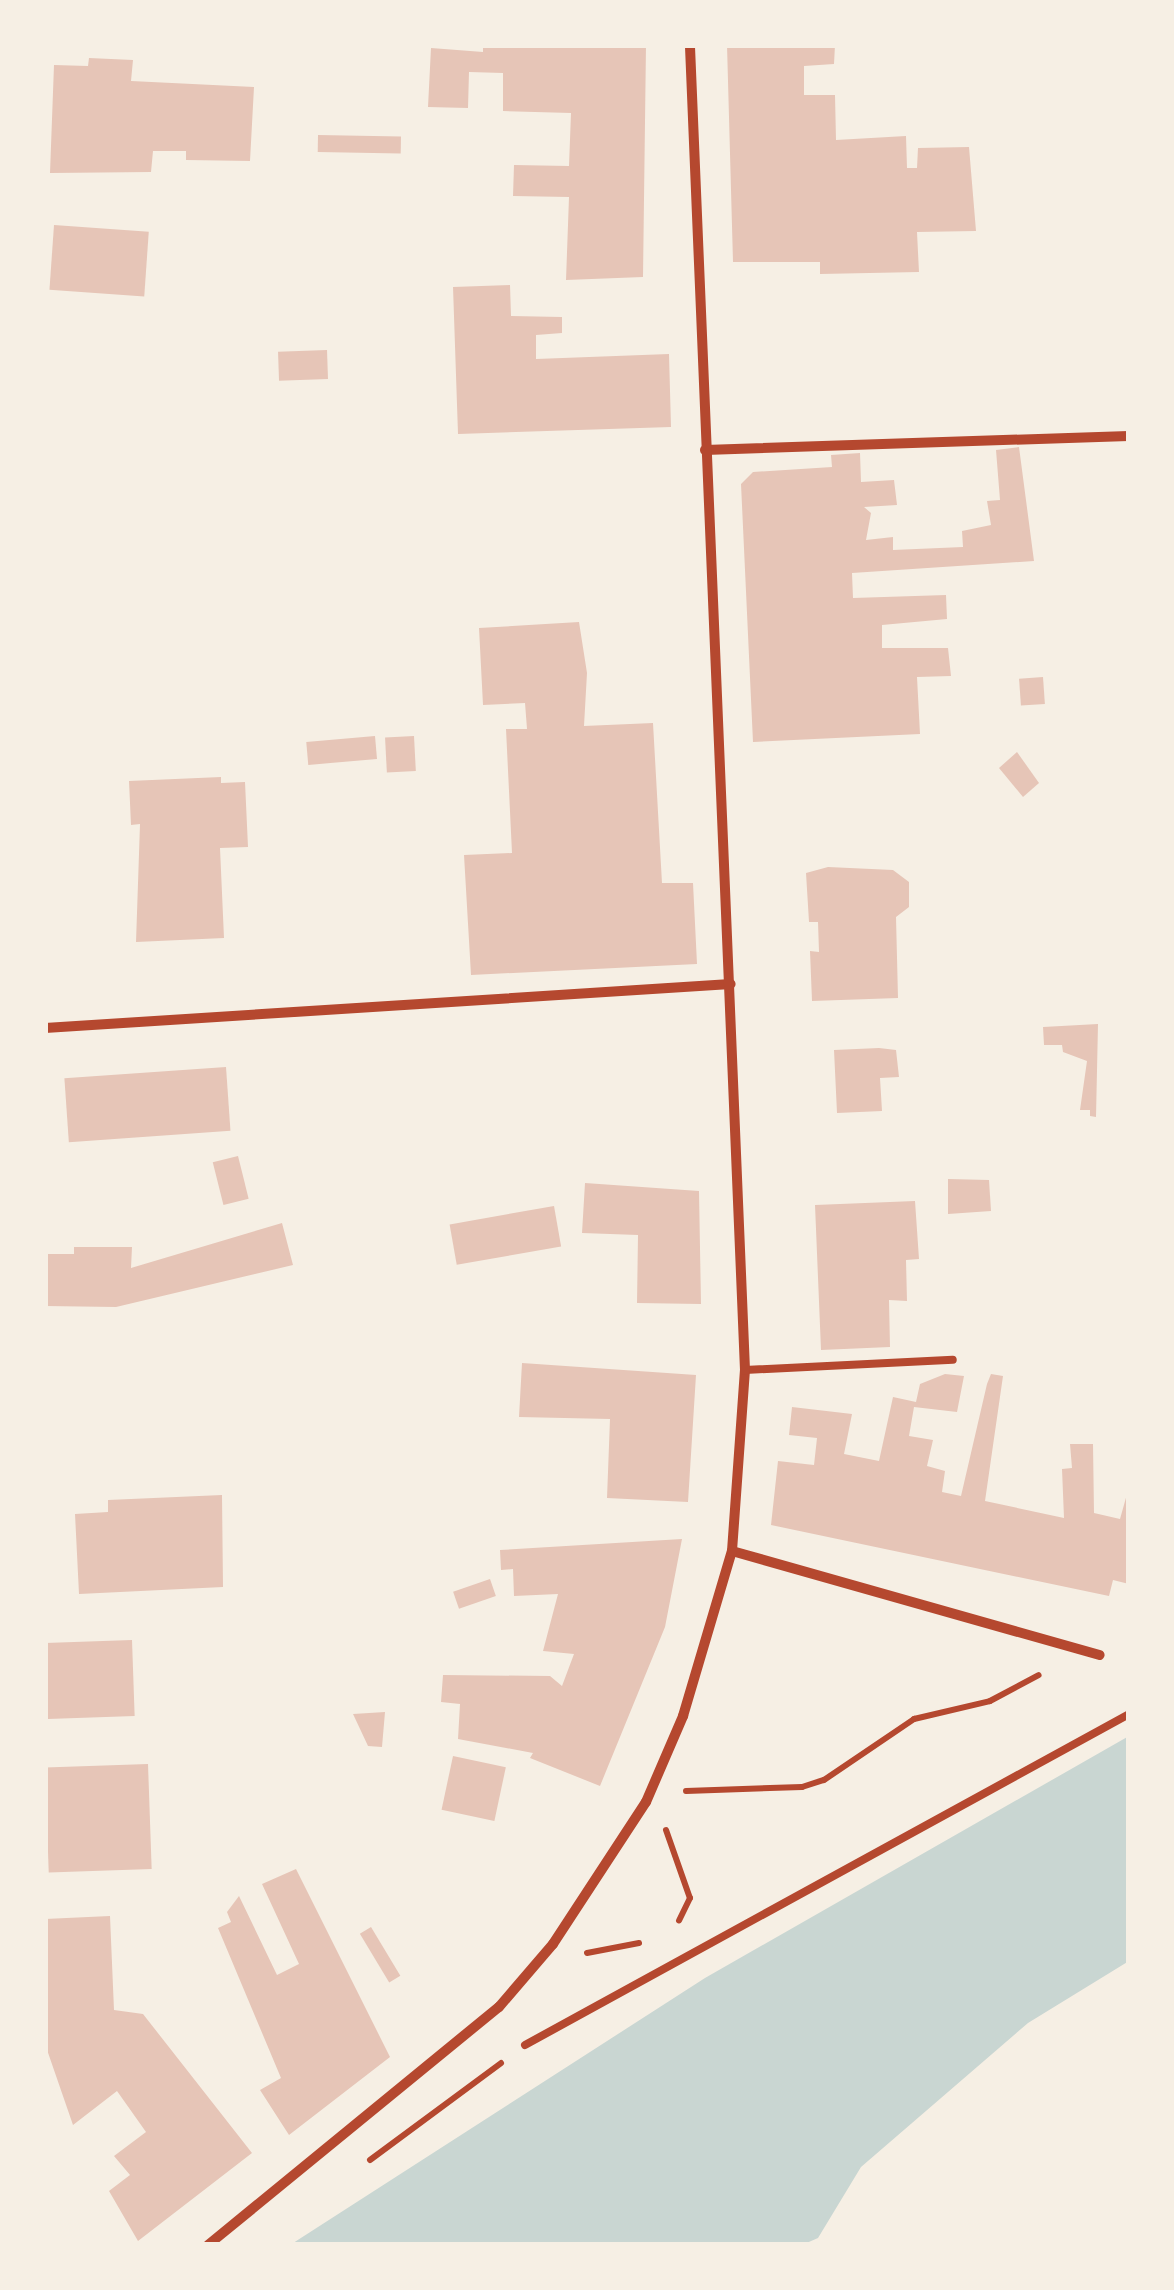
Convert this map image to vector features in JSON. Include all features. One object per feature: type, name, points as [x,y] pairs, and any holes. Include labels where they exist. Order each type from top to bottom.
[{"type":"street","points":[[208,2245],[499,2007],[526,1975],[608,1866],[646,1802],[683,1716],[732,1551],[745,1370],[732,984],[705,450],[690,45]]},
{"type":"street","points":[[705,450],[1129,436]]},
{"type":"street","points":[[45,1028],[732,984]]},
{"type":"street","points":[[732,1551],[1100,1655]]},
{"type":"lane","points":[[745,1370],[954,1360]]},
{"type":"lane","points":[[524,2045],[1129,1714]]},
{"type":"path","points":[[682,1792],[802,1787],[824,1780],[914,1719],[990,1701],[1013,1687]]},
{"type":"path","points":[[668,1816],[666,1827],[690,1898],[670,1928]]},
{"type":"path","points":[[526,1975],[570,1955],[646,1941]]},
{"type":"path","points":[[354,2172],[524,2045]]},
{"type":"shaded area","points":[[1129,1736],[1129,1961],[1028,2023],[861,2167],[818,2238],[802,2245],[290,2245],[705,1978]]},
{"type":"building","points":[[483,45],[646,45],[643,277],[566,280],[569,197],[513,196],[514,165],[569,166],[571,113],[503,111],[503,73],[469,72],[468,108],[428,107],[431,48],[483,52]]},
{"type":"building","points":[[727,45],[835,45],[834,64],[804,66],[804,95],[835,95],[836,140],[906,136],[907,168],[917,168],[918,148],[969,147],[976,231],[917,232],[919,272],[820,274],[820,262],[733,262]]},
{"type":"building","points":[[89,58],[133,60],[131,81],[254,87],[250,161],[186,160],[186,151],[153,151],[151,172],[50,173],[54,65],[88,66]]},
{"type":"building","points":[[318,135],[401,136],[401,153],[318,152]]},
{"type":"building","points":[[54,225],[149,232],[144,296],[49,290]]},
{"type":"building","points":[[510,285],[511,316],[562,317],[562,333],[536,335],[536,359],[669,354],[671,427],[458,434],[453,287]]},
{"type":"building","points":[[327,350],[328,379],[279,381],[278,352]]},
{"type":"building","points":[[1019,447],[1034,561],[852,573],[853,598],[946,595],[947,619],[882,625],[882,648],[948,648],[951,676],[917,677],[920,734],[753,742],[741,484],[753,472],[832,467],[831,455],[860,453],[861,482],[894,480],[897,505],[864,507],[871,513],[866,540],[893,537],[893,550],[963,547],[962,531],[991,525],[987,501],[1000,500],[996,450]]},
{"type":"building","points":[[579,622],[587,673],[584,726],[653,723],[662,883],[693,883],[697,964],[471,975],[464,855],[512,853],[506,729],[527,729],[525,703],[483,705],[479,628]]},
{"type":"building","points":[[1043,677],[1045,704],[1021,706],[1019,679]]},
{"type":"building","points":[[375,736],[377,759],[308,765],[306,742]]},
{"type":"building","points":[[414,736],[416,771],[387,772],[385,738]]},
{"type":"building","points":[[1017,752],[1039,783],[1023,797],[999,768]]},
{"type":"building","points":[[221,777],[221,783],[245,782],[248,847],[220,848],[224,938],[136,942],[140,824],[131,825],[129,781]]},
{"type":"building","points":[[828,867],[893,870],[909,882],[909,907],[896,917],[898,998],[812,1001],[810,951],[819,952],[818,922],[809,922],[806,873]]},
{"type":"building","points":[[1098,1024],[1096,1117],[1090,1116],[1090,1110],[1080,1110],[1087,1061],[1063,1052],[1062,1045],[1044,1045],[1043,1027]]},
{"type":"building","points":[[834,1050],[896,1050],[899,1077],[880,1078],[882,1111],[837,1113]]},
{"type":"building","points":[[226,1067],[230,1131],[69,1142],[64,1078]]},
{"type":"building","points":[[238,1156],[249,1199],[223,1205],[213,1162]]},
{"type":"building","points":[[948,1179],[989,1180],[991,1211],[948,1214]]},
{"type":"building","points":[[585,1183],[699,1191],[701,1304],[637,1303],[638,1235],[582,1233]]},
{"type":"building","points":[[915,1201],[919,1259],[906,1260],[907,1301],[889,1300],[890,1347],[821,1350],[815,1205]]},
{"type":"building","points":[[554,1206],[561,1246],[457,1265],[450,1224]]},
{"type":"building","points":[[282,1223],[293,1265],[116,1307],[45,1306],[45,1254],[74,1254],[74,1247],[132,1247],[131,1268]]},
{"type":"building","points":[[522,1363],[696,1375],[688,1502],[607,1498],[610,1419],[519,1417]]},
{"type":"building","points":[[945,1374],[964,1376],[957,1412],[914,1407],[909,1436],[933,1440],[927,1466],[945,1471],[942,1492],[961,1496],[987,1384],[991,1374],[1003,1376],[985,1501],[1064,1518],[1062,1469],[1072,1468],[1070,1444],[1093,1444],[1094,1513],[1120,1519],[1129,1487],[1129,1584],[1113,1580],[1109,1596],[771,1525],[778,1461],[814,1465],[817,1438],[789,1435],[792,1407],[852,1414],[844,1454],[879,1461],[893,1397],[916,1402],[920,1384]]},
{"type":"building","points":[[222,1495],[223,1587],[79,1594],[75,1514],[108,1512],[108,1500]]},
{"type":"building","points":[[682,1539],[665,1627],[600,1786],[530,1758],[533,1753],[458,1739],[460,1704],[441,1702],[443,1675],[550,1676],[562,1686],[574,1654],[543,1651],[558,1594],[514,1596],[513,1569],[501,1570],[500,1550]]},
{"type":"building","points":[[490,1579],[496,1596],[459,1609],[453,1592]]},
{"type":"building","points":[[132,1640],[135,1716],[48,1719],[45,1643]]},
{"type":"building","points":[[385,1712],[382,1747],[368,1746],[353,1714]]},
{"type":"building","points":[[453,1756],[506,1767],[494,1821],[442,1810]]},
{"type":"building","points":[[148,1764],[152,1869],[49,1873],[45,1768]]},
{"type":"building","points":[[296,1869],[390,2057],[289,2135],[260,2090],[281,2078],[218,1928],[231,1922],[227,1912],[239,1896],[277,1975],[299,1964],[262,1884]]},
{"type":"building","points":[[110,1916],[114,2010],[143,2014],[252,2153],[138,2241],[109,2191],[130,2175],[114,2156],[146,2132],[117,2091],[73,2125],[45,2044],[45,1919]]},
{"type":"building","points":[[371,1927],[400,1976],[389,1983],[360,1934]]}]
